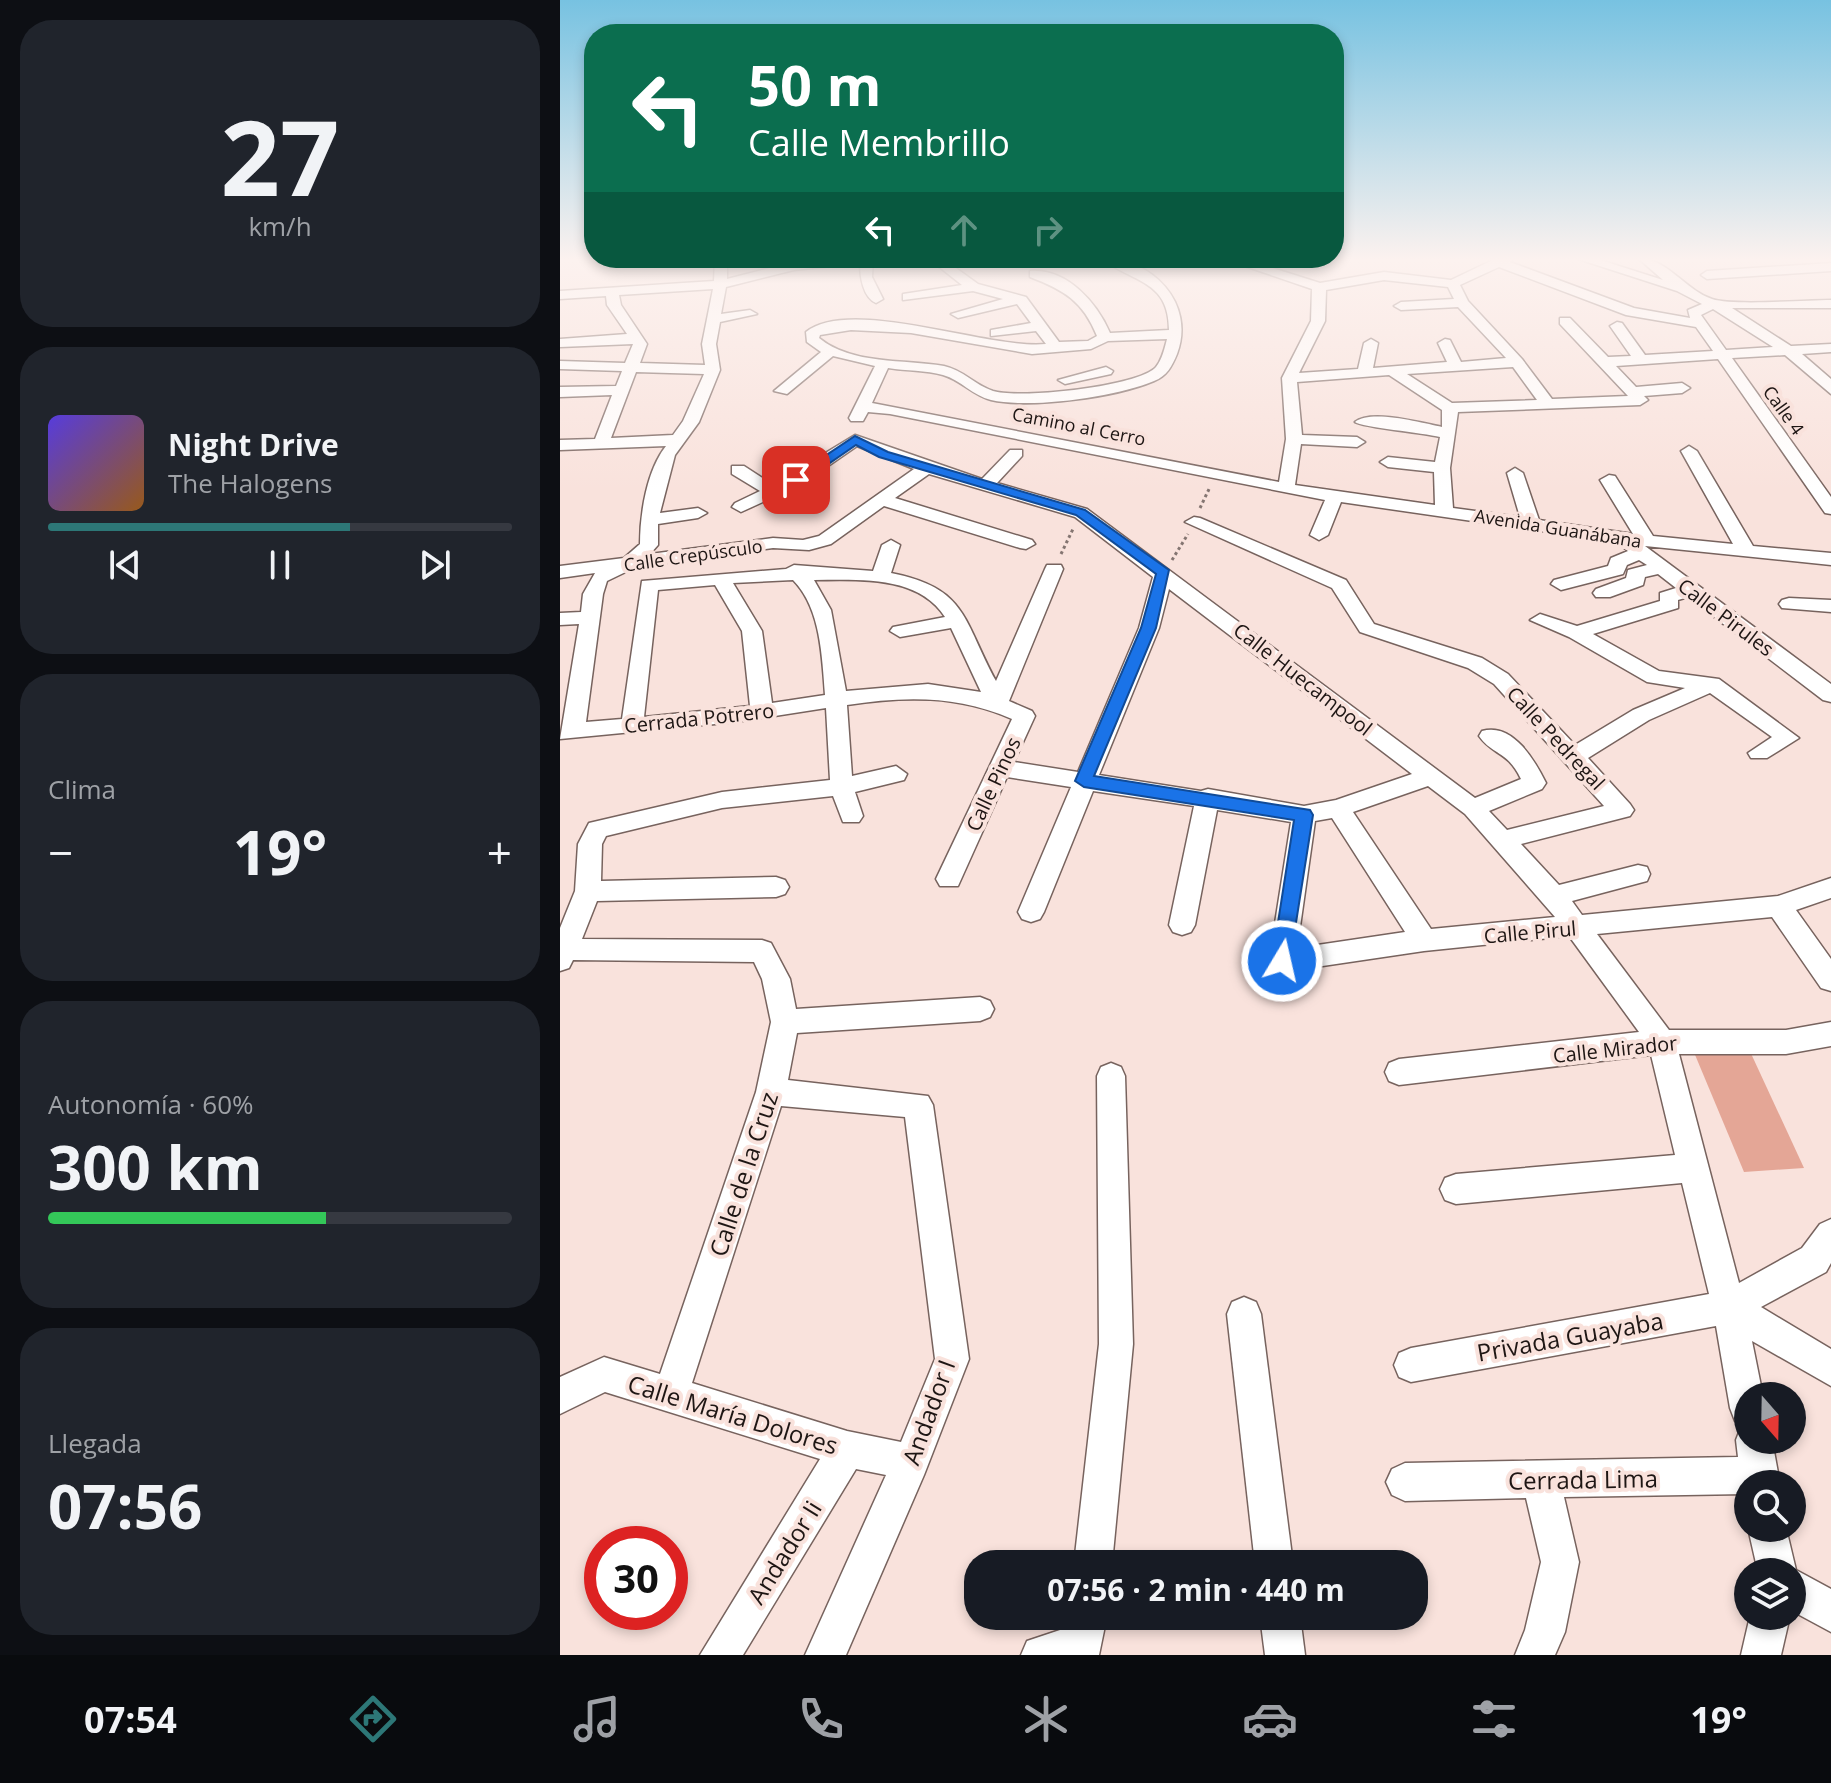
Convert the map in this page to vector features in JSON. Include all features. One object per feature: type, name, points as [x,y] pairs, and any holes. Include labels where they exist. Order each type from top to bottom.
[{"type":"street","points":[[602,441],[620,390],[635,365],[640,344],[636,335]]},
{"type":"street","points":[[567,731],[571,669],[590,617],[599,578],[626,566],[649,545],[649,520],[667,455],[681,440],[713,370],[711,335]]},
{"type":"street","points":[[812,335],[817,347],[884,362],[945,370],[991,396],[1020,404],[1148,378],[1160,371],[1175,335]]},
{"type":"street","points":[[944,335],[1029,353],[1055,347],[1091,345],[1105,337],[1147,335]]},
{"type":"street","points":[[1046,335],[1055,347]]},
{"type":"street","points":[[1286,489],[1294,439],[1289,378],[1311,335]]},
{"type":"street","points":[[1492,335],[1517,362],[1547,403]]},
{"type":"street","points":[[1392,372],[1411,380],[1449,408],[1640,400],[1579,335]]},
{"type":"street","points":[[1624,335],[1641,360]]},
{"type":"street","name":"Calle 4","points":[[1708,335],[1831,509]]},
{"type":"street","points":[[1764,335],[1823,371],[1831,389]]},
{"type":"street","points":[[560,343],[638,338]]},
{"type":"street","points":[[1365,370],[1371,343]]},
{"type":"street","points":[[1445,343],[1457,368]]},
{"type":"street","points":[[1605,362],[1831,348]]},
{"type":"street","points":[[782,391],[831,351]]},
{"type":"street","points":[[741,507],[796,480],[855,440],[854,423],[884,362]]},
{"type":"street","points":[[1289,378],[1365,370],[1392,372],[1517,362]]},
{"type":"street","points":[[560,365],[635,365],[713,370]]},
{"type":"street","points":[[966,424],[991,396],[1005,387],[1106,371]]},
{"type":"street","points":[[1634,392],[1682,388]]},
{"type":"street","points":[[560,392],[620,390]]},
{"type":"street","name":"Camino al Cerro","points":[[864,407],[966,424],[1286,489]]},
{"type":"street","points":[[1444,511],[1442,468],[1449,434],[1449,408]]},
{"type":"street","points":[[1363,422],[1406,424],[1449,434]]},
{"type":"street","points":[[1294,439],[1357,442]]},
{"type":"street","points":[[561,447],[602,441],[681,440]]},
{"type":"street","name":"Calle Huecampool","points":[[855,440],[883,454],[926,468],[1081,513],[1164,573],[1352,719],[1473,808],[1554,896],[1662,1042]]},
{"type":"street","points":[[1689,451],[1747,552]]},
{"type":"street","points":[[986,485],[1016,453]]},
{"type":"street","points":[[1388,462],[1442,468]]},
{"type":"street","points":[[880,499],[926,468]]},
{"type":"street","points":[[738,470],[773,492]]},
{"type":"street","points":[[1515,473],[1531,524]]},
{"type":"street","points":[[1561,584],[1616,570],[1618,562],[1643,547],[1609,480]]},
{"type":"street","name":"Avenida Guanábana","points":[[1286,489],[1622,538]]},
{"type":"street","points":[[1319,535],[1335,496]]},
{"type":"street","points":[[880,499],[1026,544]]},
{"type":"street","name":"Calle Crepúsculo","points":[[560,572],[626,566],[773,543],[803,546],[825,540],[880,499]]},
{"type":"street","points":[[649,520],[698,513]]},
{"type":"street","name":"Calle Pedregal","points":[[1194,522],[1339,584],[1367,628],[1475,663],[1501,679],[1622,810],[1501,840]]},
{"type":"street","name":"Calle Pirules","points":[[1622,538],[1643,547],[1660,568],[1831,695]]},
{"type":"street","points":[[773,543],[778,563],[802,576],[818,598],[838,698],[842,787],[851,816]]},
{"type":"street","points":[[881,576],[891,545]]},
{"type":"street","name":"Avenida Guanábana","points":[[1643,547],[1747,552],[1829,563]]},
{"type":"street","points":[[1603,593],[1636,581],[1635,574],[1660,568]]},
{"type":"street","points":[[632,726],[649,585],[720,578],[881,576],[936,592],[956,621],[983,682],[998,701],[1054,569]]},
{"type":"street","points":[[1031,912],[1149,628],[1164,573]]},
{"type":"street","points":[[720,578],[752,631],[762,712]]},
{"type":"street","points":[[1576,633],[1671,604],[1667,597],[1689,590]]},
{"type":"street","points":[[1789,604],[1831,606]]},
{"type":"street","points":[[560,619],[590,617]]},
{"type":"street","points":[[1540,620],[1576,633],[1654,677],[1712,684],[1788,738],[1759,753]]},
{"type":"street","points":[[900,631],[956,621]]},
{"type":"street","points":[[1573,757],[1641,715],[1712,684]]},
{"type":"street","name":"Cerrada Potrero","points":[[567,731],[762,712],[881,691],[939,692],[998,701]]},
{"type":"street","name":"Calle Pinos","points":[[949,879],[1024,716],[998,701]]},
{"type":"street","points":[[1473,808],[1534,783],[1521,756],[1490,736]]},
{"type":"street","points":[[1000,768],[1208,797],[1304,815],[1338,808],[1432,776]]},
{"type":"street","points":[[562,953],[588,891],[590,844],[597,829],[722,800],[842,787],[896,774]]},
{"type":"street","points":[[1182,925],[1208,797]]},
{"type":"street","points":[[1338,808],[1424,940]]},
{"type":"street","name":"Calle Pirul","points":[[1304,815],[1282,961],[1424,940],[1578,928],[1779,906],[1831,888]]},
{"type":"street","points":[[1554,896],[1638,874]]},
{"type":"street","points":[[588,891],[776,887]]},
{"type":"street","points":[[1779,906],[1831,980]]},
{"type":"street","name":"Calle de la Cruz","points":[[562,953],[762,951],[776,979],[785,1022],[771,1092],[670,1396]]},
{"type":"street","points":[[785,1022],[980,1009]]},
{"type":"street","name":"Calle Mirador","points":[[1399,1072],[1662,1042],[1786,1042],[1831,1034]]},
{"type":"street","points":[[1662,1042],[1729,1307],[1743,1382]]},
{"type":"street","points":[[1094,1550],[1116,1344],[1111,1076]]},
{"type":"street","name":"Andador I","points":[[771,1092],[918,1105],[952,1359],[911,1462],[825,1655]]},
{"type":"street","points":[[1456,1189],[1693,1168]]},
{"type":"street","name":"Privada Guayaba","points":[[1411,1365],[1729,1307],[1814,1260],[1831,1235]]},
{"type":"street","points":[[1729,1307],[1831,1369]]},
{"type":"street","points":[[1244,1314],[1272,1550]]},
{"type":"street","name":"Calle María Dolores","points":[[560,1396],[604,1374],[847,1449],[911,1462]]},
{"type":"street","name":"Andador Ii","points":[[720,1655],[847,1449]]},
{"type":"street","name":"Cerrada Lima","points":[[1405,1482],[1541,1480],[1758,1466]]},
{"type":"street","points":[[1535,1655],[1545,1632],[1560,1562],[1541,1480]]},
{"type":"street","points":[[1806,1597],[1831,1612]]},
{"type":"street","points":[[1041,1655],[1084,1643],[1085,1630]]},
{"type":"street","points":[[1282,1630],[1285,1655]]},
{"type":"street","points":[[1761,1655],[1767,1630]]},
{"type":"path","points":[[1054,569],[1081,513]]},
{"type":"shaded area","points":[[1748,1047],[1804,1168],[1744,1172],[1693,1050]]},
{"type":"route","points":[[796,480],[855,440],[883,454],[926,468],[1081,513],[1164,573],[1149,628],[1084,781],[1208,797],[1304,815],[1282,961]]}]
